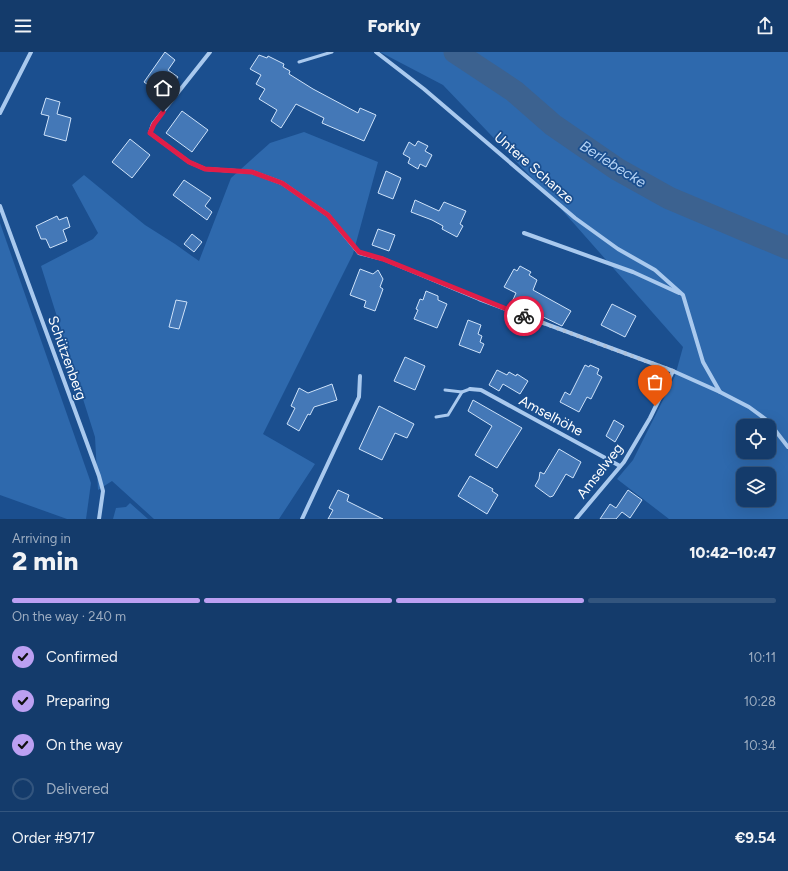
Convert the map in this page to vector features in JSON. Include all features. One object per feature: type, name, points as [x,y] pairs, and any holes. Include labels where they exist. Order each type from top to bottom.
[{"type":"street","points":[[0,113],[31,52]]},
{"type":"street","points":[[210,52],[154,124],[150,133],[189,162],[205,169],[252,172],[282,183],[328,215],[359,252],[383,259],[479,299],[673,371],[720,392],[749,407],[768,421],[788,447]]},
{"type":"street","name":"Untere Schanze","points":[[376,52],[424,89],[575,218],[618,249],[656,270],[682,295],[704,362],[720,392]]},
{"type":"street","name":"Schützenberg","points":[[0,206],[99,476],[103,491],[99,519]]},
{"type":"street","points":[[524,233],[633,272],[682,295]]},
{"type":"street","name":"Amselweg","points":[[576,519],[620,466],[632,449],[673,371]]},
{"type":"street","points":[[302,519],[359,397],[360,376]]},
{"type":"street","name":"Amselhöhe","points":[[470,389],[481,390],[620,466]]},
{"type":"lane","points":[[299,62],[332,52]]},
{"type":"lane","points":[[445,390],[462,392],[470,389]]},
{"type":"lane","points":[[436,417],[448,416],[462,392]]},
{"type":"shaded area","points":[[380,52],[788,52],[788,519],[669,519],[617,479],[633,460],[675,376],[683,347],[554,201],[443,85]]},
{"type":"shaded area","points":[[304,132],[378,162],[353,254],[263,434],[315,464],[279,519],[154,519],[112,481],[98,490],[95,437],[41,266],[93,239],[98,233],[72,185],[84,175],[145,225],[199,261],[231,178],[270,143]]},
{"type":"shaded area","points":[[0,223],[91,483],[86,519],[67,519],[0,495]]},
{"type":"shaded area","points":[[130,503],[148,519],[113,519],[116,508],[126,507]]},
{"type":"building","points":[[165,52],[175,60],[168,70],[178,77],[164,96],[144,82]]},
{"type":"building","points":[[259,55],[267,58],[268,56],[284,64],[283,67],[290,71],[289,74],[313,89],[358,113],[360,108],[376,115],[364,141],[322,123],[324,118],[296,104],[281,128],[271,121],[277,110],[259,99],[265,89],[256,84],[261,75],[250,69]]},
{"type":"building","points":[[46,98],[60,102],[57,114],[71,118],[66,141],[44,135],[49,116],[41,114]]},
{"type":"building","points":[[182,111],[208,130],[192,152],[166,133]]},
{"type":"building","points":[[130,139],[150,155],[132,178],[112,162]]},
{"type":"building","points":[[418,141],[428,146],[425,151],[432,155],[426,167],[420,164],[418,169],[408,163],[410,158],[403,154],[409,142],[415,146]]},
{"type":"building","points":[[386,171],[401,178],[393,199],[378,193]]},
{"type":"building","points":[[184,180],[211,198],[205,206],[212,212],[207,220],[173,195]]},
{"type":"building","points":[[415,200],[439,211],[444,202],[466,211],[460,224],[463,226],[457,237],[442,229],[443,226],[432,220],[411,212]]},
{"type":"building","points":[[57,216],[59,220],[67,217],[70,227],[63,230],[67,241],[50,248],[46,239],[41,239],[36,226]]},
{"type":"building","points":[[378,229],[395,235],[389,251],[372,245]]},
{"type":"building","points":[[192,234],[202,242],[194,252],[184,244]]},
{"type":"building","points":[[520,266],[531,272],[529,275],[537,280],[533,290],[571,311],[562,326],[512,302],[516,293],[504,287],[514,269],[517,271]]},
{"type":"building","points":[[360,269],[373,274],[378,270],[383,279],[380,287],[383,289],[375,311],[364,307],[366,301],[350,295]]},
{"type":"building","points":[[426,291],[438,296],[438,300],[447,304],[437,328],[414,319],[418,310],[416,309],[420,299],[423,300]]},
{"type":"building","points":[[176,300],[187,302],[179,329],[169,327]]},
{"type":"building","points":[[612,304],[636,316],[625,337],[601,325]]},
{"type":"building","points":[[468,320],[481,325],[478,334],[482,336],[480,342],[484,344],[480,353],[459,345]]},
{"type":"building","points":[[405,357],[425,366],[415,390],[394,381]]},
{"type":"building","points":[[585,365],[589,367],[590,365],[599,369],[597,374],[602,377],[591,399],[587,397],[579,412],[560,402],[565,392],[570,395]]},
{"type":"building","points":[[497,370],[507,375],[509,372],[516,376],[517,374],[528,381],[520,394],[503,384],[499,391],[489,385]]},
{"type":"building","points":[[332,384],[337,400],[314,407],[310,415],[308,414],[299,431],[287,424],[295,408],[291,406],[299,388],[308,393]]},
{"type":"building","points":[[473,400],[522,428],[497,468],[475,455],[492,426],[468,411]]},
{"type":"building","points":[[379,406],[414,424],[407,438],[395,433],[382,460],[359,449]]},
{"type":"building","points":[[614,420],[624,426],[615,442],[606,436]]},
{"type":"building","points":[[559,449],[581,462],[573,478],[566,474],[553,496],[550,497],[535,486],[539,479],[540,472],[544,474]]},
{"type":"building","points":[[470,476],[493,489],[492,491],[498,495],[487,514],[458,496]]},
{"type":"building","points":[[338,490],[349,495],[347,501],[383,519],[328,519],[333,510],[329,508]]},
{"type":"building","points":[[628,490],[642,500],[630,518],[622,512],[616,519],[600,519],[610,504],[616,508]]},
{"type":"waterway","name":"Berlebecke","points":[[455,52],[514,91],[553,125],[617,169],[669,198],[788,248]]},
{"type":"way so far","points":[[524,316],[673,371],[655,406]]},
{"type":"route","points":[[163,112],[154,124],[150,133],[189,162],[205,169],[252,172],[268,176],[282,183],[328,215],[359,252],[383,259],[524,316]]}]
